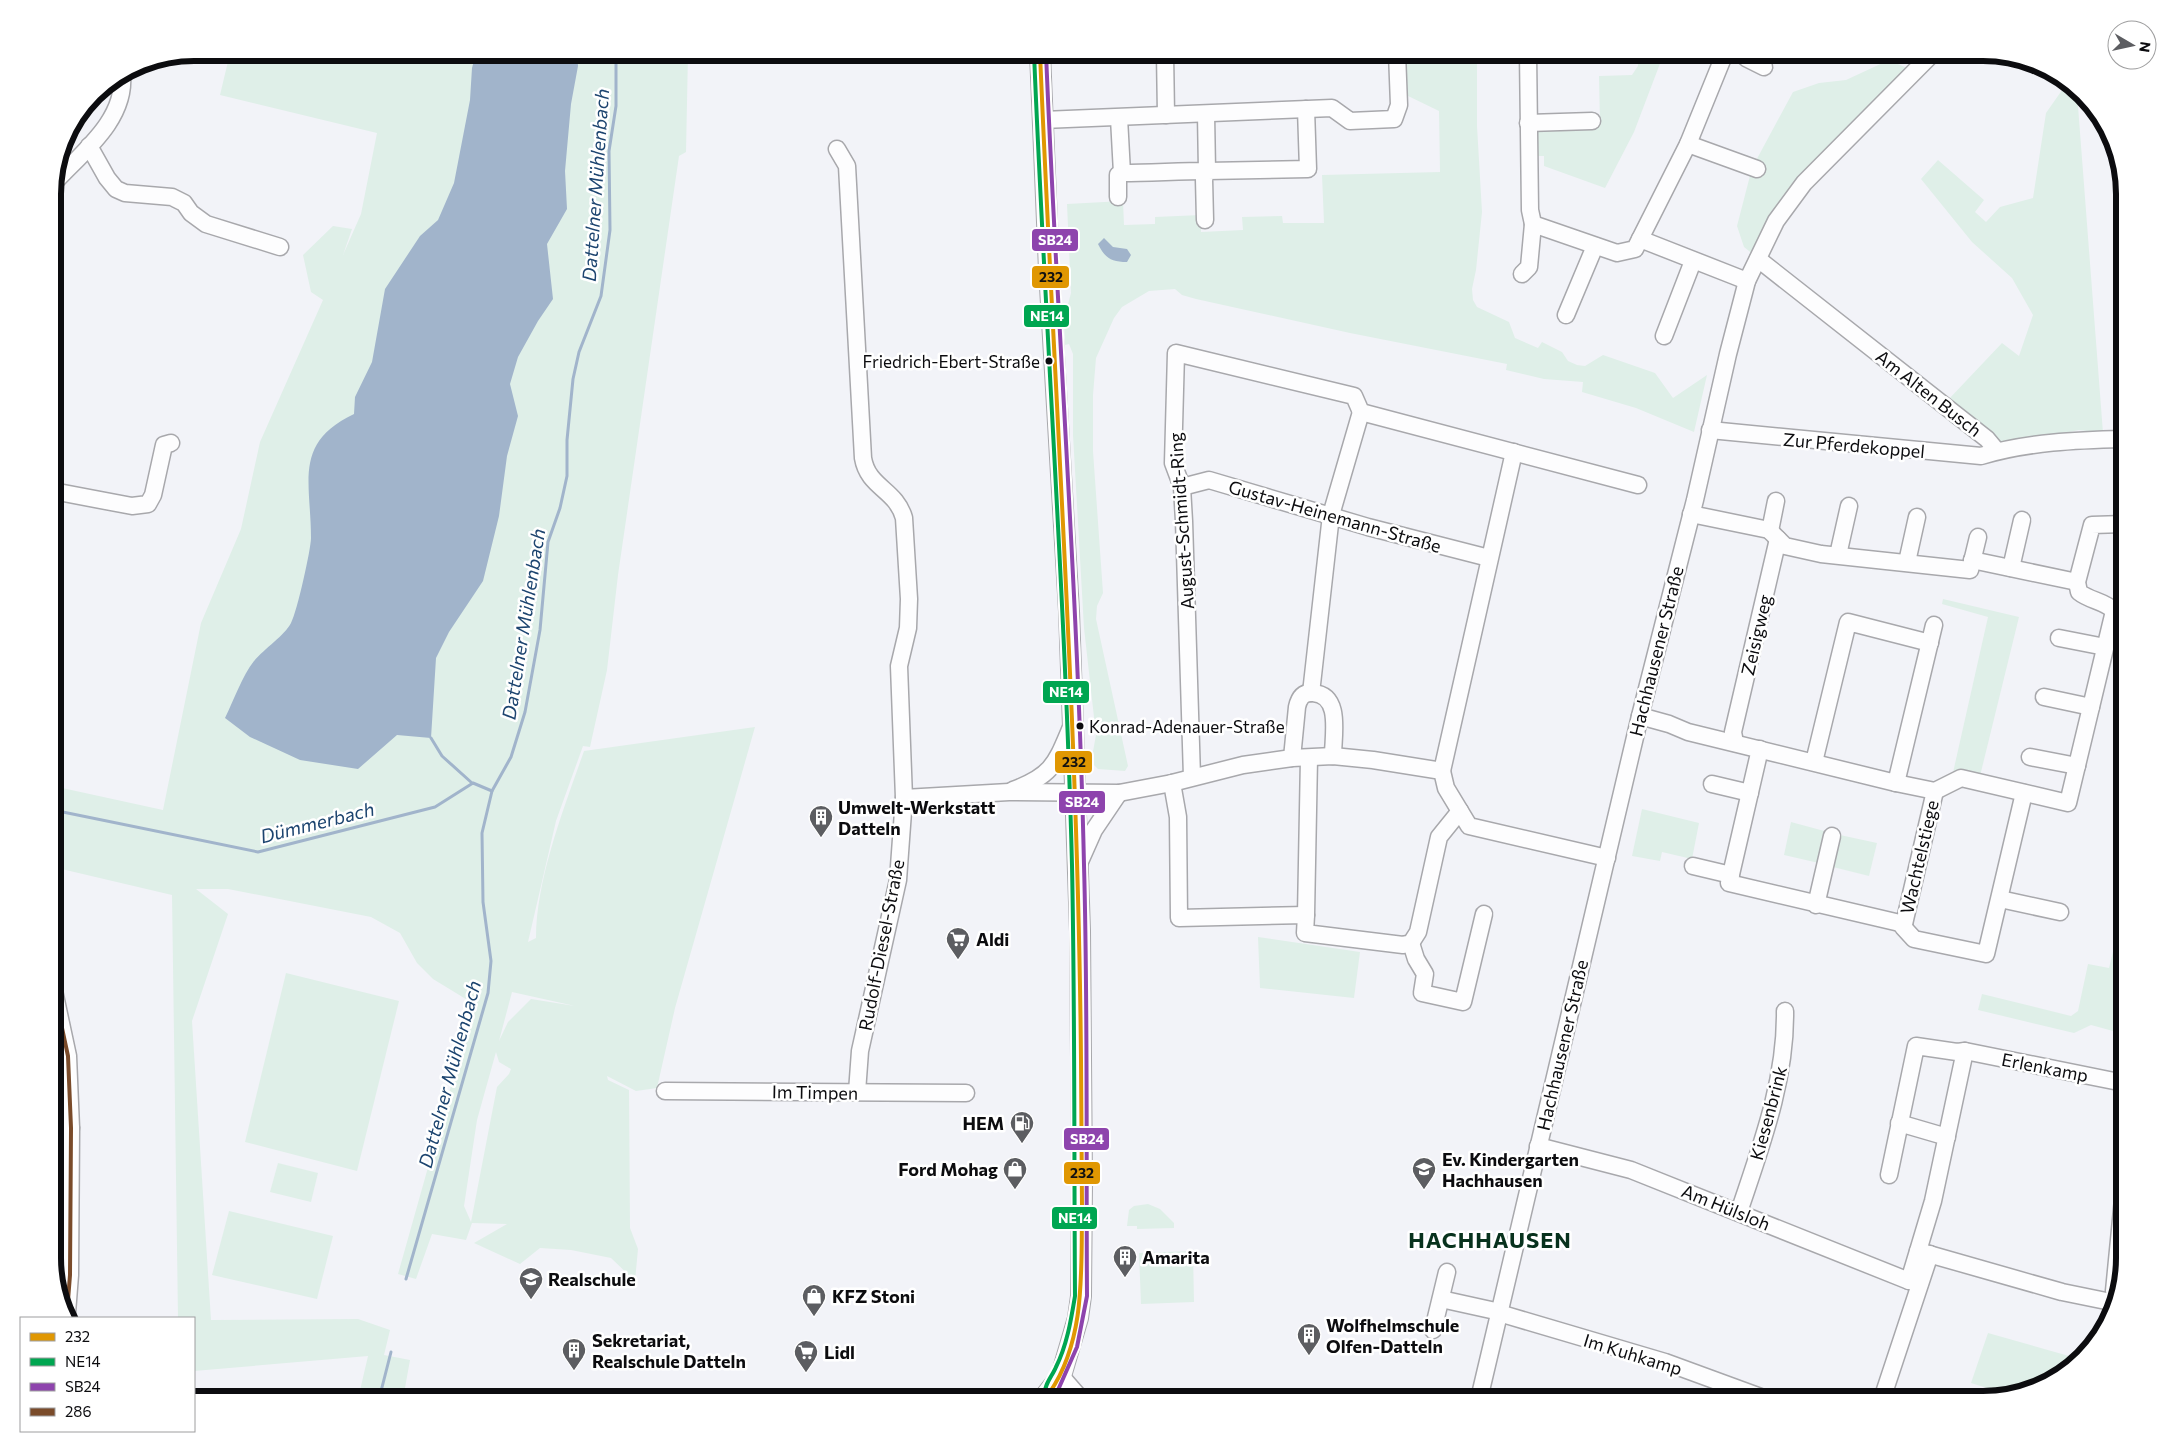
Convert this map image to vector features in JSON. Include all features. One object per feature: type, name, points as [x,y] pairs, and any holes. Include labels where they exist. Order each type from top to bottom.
[{"type":"main road","points":[[1040,61],[1054,366],[1069,611],[1078,866],[1081,1296],[1078,1318],[1053,1391]]},
{"type":"street","points":[[1165,61],[1166,115]]},
{"type":"street","points":[[1043,120],[1332,108],[1350,121],[1394,119],[1399,105],[1397,61]]},
{"type":"street","points":[[1522,274],[1529,267],[1533,224],[1530,210],[1528,61]]},
{"type":"street","points":[[1533,224],[1617,254],[1635,249],[1688,144],[1721,61]]},
{"type":"street","points":[[1754,61],[1764,67]]},
{"type":"street","name":"Hachhausener Straße","points":[[1481,1391],[1640,716],[1747,281],[1776,221],[1804,183],[1924,61]]},
{"type":"street","points":[[63,173],[110,121],[120,98],[121,83]]},
{"type":"street","points":[[1118,196],[1118,175],[1122,173],[1308,168],[1306,109]]},
{"type":"street","points":[[1205,220],[1204,179],[1207,171],[1206,114]]},
{"type":"street","points":[[1119,118],[1122,173]]},
{"type":"street","points":[[1528,123],[1592,122]]},
{"type":"street","points":[[1688,144],[1756,169]]},
{"type":"street","points":[[89,146],[107,178],[116,189],[125,193],[172,197],[184,203],[190,212],[206,224],[280,247]]},
{"type":"street","name":"Rudolf-Diesel-Straße","points":[[837,149],[846,166],[862,458],[865,471],[871,480],[893,496],[901,506],[904,518],[909,599],[908,628],[899,666],[904,798],[898,880],[860,1051],[857,1092]]},
{"type":"street","points":[[1640,239],[1747,281]]},
{"type":"street","points":[[1566,315],[1595,246]]},
{"type":"street","name":"Am Alten Busch","points":[[1758,258],[1987,439],[1997,451],[2077,440],[2116,439]]},
{"type":"street","points":[[1664,336],[1693,261]]},
{"type":"street","name":"August-Schmidt-Ring","points":[[1192,777],[1182,487],[1173,463],[1176,353],[1354,396],[1360,412]]},
{"type":"street","points":[[1311,692],[1331,515],[1360,412],[1638,485]]},
{"type":"street","name":"Zur Pferdekoppel","points":[[1710,430],[1982,456],[1997,451]]},
{"type":"street","points":[[62,493],[132,506],[148,504],[153,495],[164,445],[171,443]]},
{"type":"street","points":[[1514,452],[1442,771],[1446,788],[1469,826],[1607,858]]},
{"type":"street","name":"Gustav-Heinemann-Straße","points":[[1182,487],[1209,480],[1489,558]]},
{"type":"street","name":"Zeisigweg","points":[[1734,737],[1774,535],[1776,501]]},
{"type":"street","points":[[1838,555],[1849,506]]},
{"type":"street","points":[[1691,514],[1774,535],[1785,546],[1838,555],[1970,570],[1978,537]]},
{"type":"street","points":[[1907,562],[1917,517]]},
{"type":"street","points":[[2011,568],[2022,520]]},
{"type":"street","points":[[2116,524],[2092,525],[2078,582],[2080,592],[2088,599],[2108,605],[2116,611]]},
{"type":"street","points":[[1972,560],[2078,582]]},
{"type":"street","points":[[1640,716],[1669,724],[1688,732],[1734,737],[1760,749],[1896,784],[1935,790],[1961,778],[2068,803],[2105,647],[2116,620]]},
{"type":"street","points":[[1814,762],[1848,622],[1930,643]]},
{"type":"street","points":[[1896,784],[1934,625]]},
{"type":"street","points":[[2058,638],[2105,647]]},
{"type":"street","points":[[1292,758],[1296,707],[1304,694],[1311,692],[1323,695],[1330,700],[1333,710],[1334,756]]},
{"type":"street","points":[[2044,697],[2090,707]]},
{"type":"street","points":[[1009,792],[1048,773],[1057,759],[1073,722]]},
{"type":"street","points":[[1760,749],[1729,883],[1816,905],[1904,924],[1903,927],[1914,939],[1986,954],[2024,793]]},
{"type":"street","points":[[904,798],[1009,792],[1119,793],[1172,783],[1243,765],[1292,758],[1334,756],[1442,771]]},
{"type":"street","points":[[2030,756],[2076,766]]},
{"type":"street","points":[[1309,758],[1305,933],[1403,945],[1411,943],[1418,932],[1439,837],[1460,811]]},
{"type":"street","points":[[1172,783],[1178,817],[1179,918],[1306,915]]},
{"type":"street","points":[[1712,784],[1750,793]]},
{"type":"street","name":"Wachtelstiege","points":[[1904,924],[1935,790]]},
{"type":"street","points":[[1078,866],[1094,830],[1119,793]]},
{"type":"street","points":[[1816,905],[1832,836]]},
{"type":"street","points":[[1694,866],[1731,875]]},
{"type":"street","points":[[2000,899],[2060,912]]},
{"type":"street","points":[[1411,943],[1416,959],[1425,974],[1422,993],[1463,1002],[1484,914]]},
{"type":"street","name":"Kiesenbrink","points":[[1739,1212],[1771,1116],[1786,1043],[1785,1012]]},
{"type":"street","points":[[62,1028],[68,1056],[71,1128],[70,1275],[68,1301]]},
{"type":"street","name":"Erlenkamp","points":[[1890,1175],[1916,1046],[1957,1052],[1965,1051],[2116,1081]]},
{"type":"street","points":[[1884,1391],[1924,1252],[1965,1051]]},
{"type":"street","name":"Im Timpen","points":[[665,1092],[966,1093]]},
{"type":"street","points":[[1899,1123],[1947,1137]]},
{"type":"street","points":[[62,1128],[71,1128]]},
{"type":"street","name":"Am Hülsloh","points":[[1538,1146],[1631,1170],[1914,1282]]},
{"type":"street","points":[[1924,1252],[2062,1292],[2109,1302]]},
{"type":"street","points":[[1433,1330],[1447,1272]]},
{"type":"street","points":[[1441,1298],[1499,1313]]},
{"type":"street","name":"Im Kuhkamp","points":[[1499,1313],[1665,1362],[1742,1391]]},
{"type":"shaded area","points":[[228,61],[688,61],[686,152],[679,156],[618,575],[607,670],[590,747],[583,746],[556,821],[528,942],[536,938],[537,915],[552,844],[584,751],[755,727],[675,1008],[657,1088],[636,1091],[607,1076],[608,1080],[629,1090],[630,1228],[638,1249],[635,1281],[611,1258],[571,1250],[540,1248],[520,1264],[474,1243],[507,1224],[472,1223],[466,1240],[432,1234],[416,1279],[398,1274],[474,1004],[433,979],[417,963],[400,933],[371,917],[228,889],[196,889],[228,914],[192,1021],[211,1320],[358,1319],[390,1330],[384,1355],[410,1360],[404,1391],[360,1391],[368,1356],[195,1371],[195,1317],[178,1317],[172,895],[62,869],[62,788],[163,810],[201,623],[241,529],[260,442],[323,300],[311,292],[303,255],[333,226],[352,229],[343,255],[361,214],[377,133],[220,95]],"holes":[[[512,992],[575,1006],[531,999],[508,1022],[499,1041]],[[496,1052],[499,1062],[511,1069],[497,1087],[471,1222],[464,1206],[477,1120]]]},
{"type":"shaded area","points":[[1403,61],[1477,61],[1477,126],[1482,212],[1476,270],[1472,289],[1473,300],[1477,307],[1509,322],[1515,338],[1538,348],[1542,342],[1562,352],[1568,361],[1577,365],[1585,366],[1603,355],[1655,373],[1673,398],[1707,375],[1694,432],[1636,408],[1582,392],[1583,382],[1544,379],[1506,370],[1507,364],[1350,333],[1196,299],[1182,295],[1175,289],[1149,291],[1122,307],[1114,318],[1096,358],[1093,395],[1093,451],[1103,593],[1097,606],[1096,619],[1128,766],[1125,771],[1098,769],[1093,764],[1092,757],[1096,735],[1084,628],[1073,435],[1073,354],[1069,344],[1065,345],[1064,319],[1071,293],[1067,204],[1123,201],[1124,225],[1155,224],[1155,217],[1201,215],[1201,232],[1243,230],[1242,217],[1282,216],[1283,223],[1324,223],[1322,175],[1440,172],[1439,111],[1404,94]]},
{"type":"shaded area","points":[[1638,61],[1661,61],[1634,132],[1605,188],[1544,166],[1544,156],[1535,156],[1537,129],[1600,124],[1599,76],[1632,75],[1638,66]]},
{"type":"shaded area","points":[[1887,61],[1909,69],[1754,255],[1744,247],[1737,226],[1752,168],[1793,92],[1819,83],[1846,80]]},
{"type":"shaded area","points":[[2063,89],[2078,102],[2103,433],[2079,430],[2002,446],[1948,400],[2002,343],[2019,356],[2033,315],[2012,278],[1972,242],[1921,179],[1938,160],[1984,200],[1975,212],[1986,222],[2000,207],[2033,198],[2046,113]]},
{"type":"shaded area","points":[[1943,599],[2019,617],[1980,776],[1952,777],[1988,617],[1942,604]]},
{"type":"shaded area","points":[[1642,809],[1699,823],[1692,859],[1662,852],[1660,861],[1632,856]]},
{"type":"shaded area","points":[[1791,822],[1828,832],[1823,864],[1784,855]]},
{"type":"shaded area","points":[[1840,835],[1877,843],[1869,876],[1829,866]]},
{"type":"shaded area","points":[[1258,937],[1360,952],[1354,998],[1260,988]]},
{"type":"shaded area","points":[[2116,940],[2116,1032],[2091,1025],[2074,1033],[1978,1010],[1982,994],[2071,1016],[2078,1011],[2088,964],[2109,968]]},
{"type":"shaded area","points":[[286,973],[399,1001],[357,1171],[245,1142]]},
{"type":"shaded area","points":[[278,1163],[318,1173],[311,1202],[270,1192]]},
{"type":"shaded area","points":[[1148,1204],[1160,1209],[1174,1223],[1174,1228],[1137,1229],[1137,1226],[1127,1226],[1129,1210],[1134,1206]]},
{"type":"shaded area","points":[[229,1211],[333,1236],[317,1299],[212,1275]]},
{"type":"shaded area","points":[[1193,1251],[1194,1302],[1141,1304],[1139,1253]]},
{"type":"shaded area","points":[[1988,1333],[2071,1357],[2057,1368],[2026,1384],[1993,1390],[1971,1383]]},
{"type":"water","points":[[474,61],[578,61],[578,66],[571,104],[565,171],[567,209],[547,244],[553,299],[518,357],[510,384],[518,416],[507,456],[499,516],[483,581],[449,632],[436,658],[431,738],[397,735],[358,769],[300,760],[250,737],[225,718],[242,681],[254,661],[288,628],[294,617],[311,538],[309,482],[310,466],[314,451],[322,438],[335,425],[354,414],[355,397],[372,362],[385,289],[420,236],[438,220],[454,183],[470,100]]},
{"type":"water","points":[[1104,238],[1113,247],[1127,249],[1131,255],[1127,262],[1113,260],[1103,253],[1098,244]]},
{"type":"waterway","name":"Dattelner Mühlenbach","points":[[406,1279],[488,993],[491,961],[483,902],[482,833],[492,791],[511,757],[525,712],[540,630],[548,542],[560,508],[567,476],[567,440],[573,379],[579,352],[601,296],[610,230],[609,151],[616,106],[616,61]]},
{"type":"waterway","points":[[431,738],[442,756],[472,783]]},
{"type":"waterway","name":"Dümmerbach","points":[[62,812],[258,852],[435,807],[473,783],[492,791]]},
{"type":"waterway","name":"Dattelner Mühlenbach","points":[[381,1391],[391,1352]]},
{"type":"transit line","name":"NE14","points":[[1034,61],[1065,662],[1074,972],[1075,1296],[1066,1341],[1045,1391]]},
{"type":"transit line","name":"232","points":[[1040,61],[1065,556],[1075,808],[1079,934],[1082,1172],[1082,1256],[1076,1327],[1062,1371],[1051,1391]]},
{"type":"transit line","name":"SB24","points":[[1046,61],[1077,662],[1086,972],[1087,1296],[1077,1347],[1058,1390],[1059,1391]]},
{"type":"transit line","name":"286","points":[[62,1028],[68,1056],[71,1128],[70,1275],[68,1301]]},
{"type":"place","name":"Friedrich-Ebert-Straße","points":[[1049,361]]},
{"type":"place","name":"Konrad-Adenauer-Straße","points":[[1080,726]]},
{"type":"place","name":"Umwelt-Werkstatt Datteln","points":[[821,838]]},
{"type":"place","name":"Aldi","points":[[958,960]]},
{"type":"place","name":"HEM","points":[[1022,1144]]},
{"type":"place","name":"Ford Mohag","points":[[1015,1190]]},
{"type":"place","name":"Ev. Kindergarten Hachhausen","points":[[1424,1190]]},
{"type":"place","name":"Amarita","points":[[1125,1278]]},
{"type":"place","name":"Realschule","points":[[531,1300]]},
{"type":"place","name":"KFZ Stoni","points":[[814,1317]]},
{"type":"place","name":"Wolfhelmschule Olfen-Datteln","points":[[1309,1356]]},
{"type":"place","name":"Sekretariat, Realschule Datteln","points":[[574,1371]]},
{"type":"place","name":"Lidl","points":[[806,1373]]},
{"type":"district","name":"HACHHAUSEN","points":[[1490,1239]]}]
